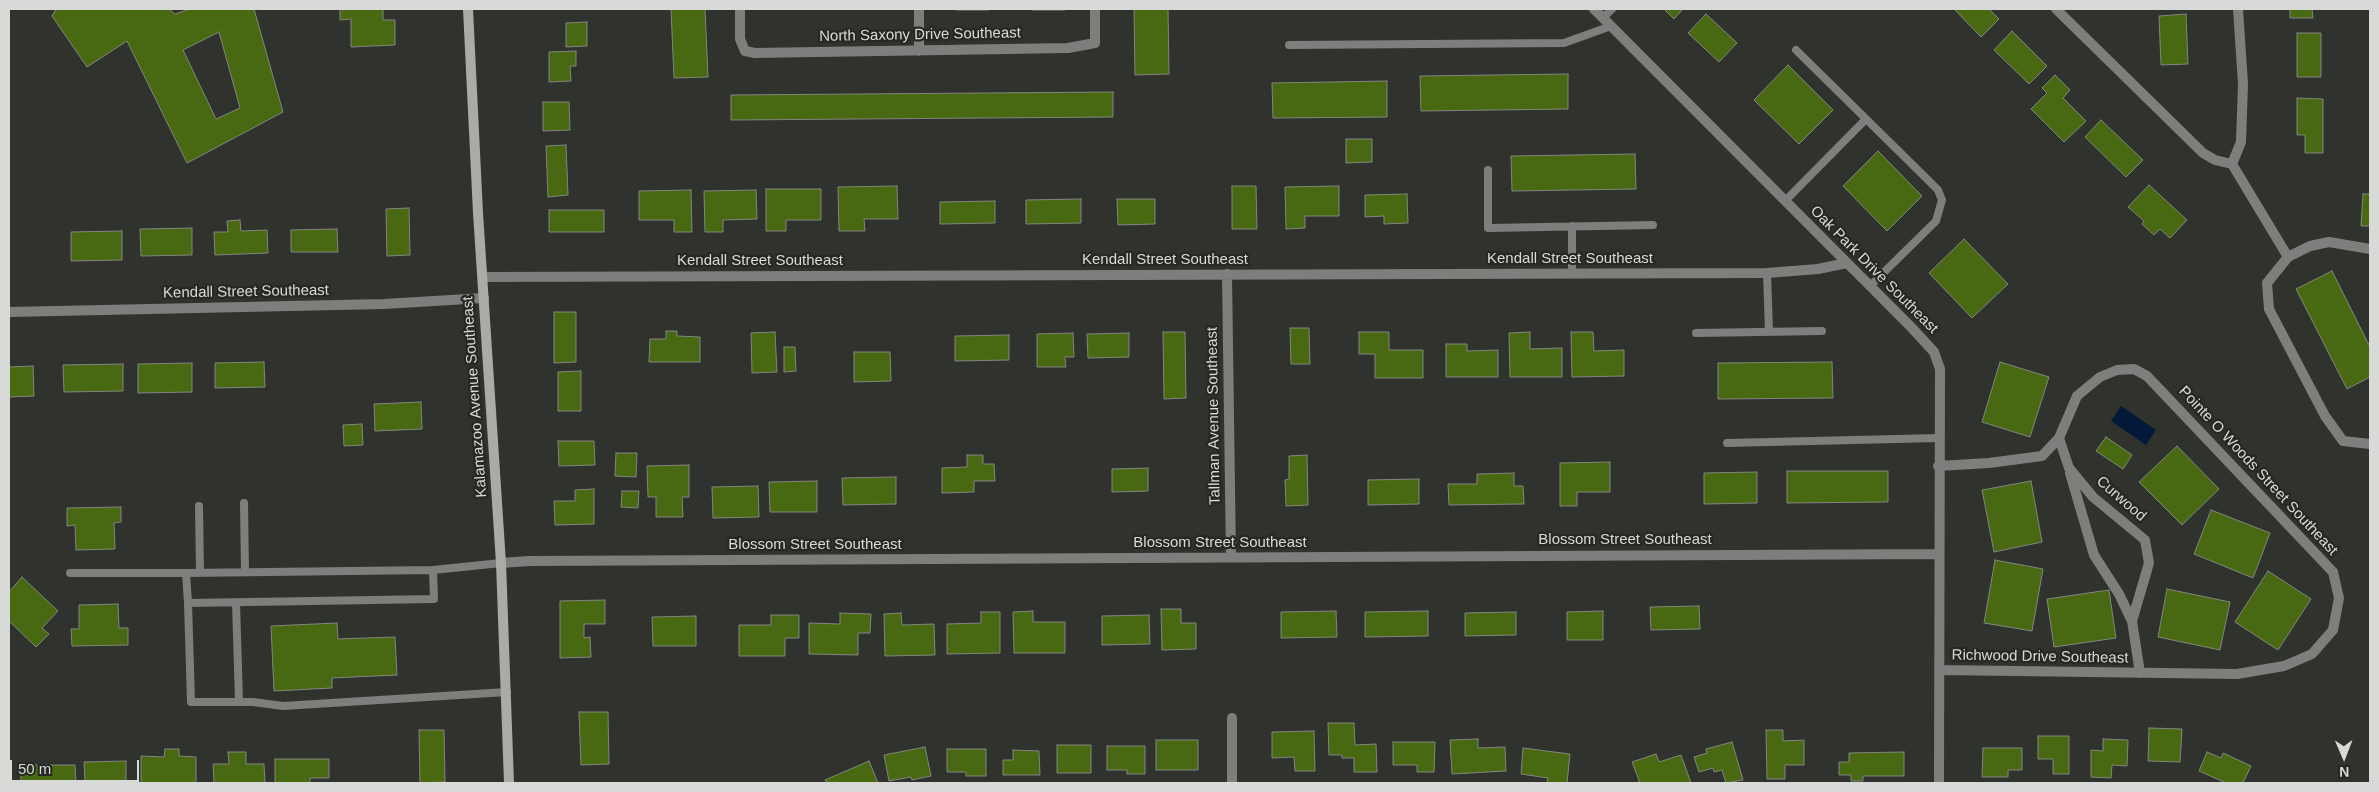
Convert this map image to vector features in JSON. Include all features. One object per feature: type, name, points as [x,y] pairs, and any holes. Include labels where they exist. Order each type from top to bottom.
[{"type":"main road","name":"Kalamazoo Avenue Southeast","points":[[468,9],[501,563],[509,783]]},
{"type":"street","name":"North Saxony Drive Southeast","points":[[740,9],[740,39],[744,51],[755,54],[1068,48],[1095,43],[1095,9]]},
{"type":"street","points":[[918,9],[919,51]]},
{"type":"street","name":"Oak Park Drive Southeast","points":[[1594,9],[1934,352],[1940,369],[1938,466],[1940,783]]},
{"type":"street","points":[[2056,9],[2203,153],[2215,160],[2232,164],[2288,257]]},
{"type":"street","points":[[2232,164],[2241,142],[2243,84],[2238,9]]},
{"type":"street","points":[[2370,249],[2329,242],[2310,246],[2288,257],[2267,283],[2269,310],[2325,416],[2344,441],[2370,444]]},
{"type":"street","name":"Kendall Street Southeast","points":[[483,277],[1767,273],[1818,269],[1847,263]]},
{"type":"street","name":"Tallman Avenue Southeast","points":[[1227,274],[1231,558]]},
{"type":"street","name":"Kendall Street Southeast","points":[[9,312],[384,304],[484,298]]},
{"type":"street","name":"Pointe O Woods Street Southeast","points":[[2059,438],[2077,396],[2100,378],[2116,370],[2134,369],[2147,376],[2333,572],[2339,598],[2333,630],[2312,654],[2284,666],[2237,674],[2140,673]]},
{"type":"street","points":[[1938,466],[1988,463],[2042,456],[2059,438]]},
{"type":"street","name":"Curwood","points":[[2059,438],[2068,468],[2092,497],[2145,540],[2149,563],[2132,620],[2140,673]]},
{"type":"street","points":[[2068,468],[2094,555],[2119,594],[2132,620]]},
{"type":"street","name":"Blossom Street Southeast","points":[[501,563],[529,561],[1939,554]]},
{"type":"street","name":"Richwood Drive Southeast","points":[[1940,670],[2140,673]]},
{"type":"street","points":[[1232,718],[1232,783]]},
{"type":"lane","points":[[1603,18],[1612,9]]},
{"type":"lane","points":[[1289,45],[1564,43],[1611,26]]},
{"type":"lane","points":[[1796,50],[1932,183],[1938,190],[1942,200],[1936,221],[1870,286]]},
{"type":"lane","points":[[1785,201],[1866,119]]},
{"type":"lane","points":[[1488,170],[1488,228],[1653,226]]},
{"type":"lane","points":[[1572,226],[1572,274]]},
{"type":"lane","points":[[1767,273],[1769,332]]},
{"type":"lane","points":[[1696,333],[1822,331]]},
{"type":"lane","points":[[1727,443],[1939,438]]},
{"type":"lane","points":[[244,503],[244,572]]},
{"type":"lane","points":[[199,506],[200,572]]},
{"type":"lane","points":[[70,573],[433,570],[501,563]]},
{"type":"lane","points":[[188,603],[434,599],[433,570]]},
{"type":"lane","points":[[186,573],[191,702],[239,701],[283,706],[506,692]]},
{"type":"lane","points":[[236,602],[239,701]]},
{"type":"water","points":[[2121,406],[2156,430],[2146,445],[2111,421]]},
{"type":"building","points":[[56,9],[169,9],[175,14],[190,9],[254,9],[283,112],[187,163],[127,41],[87,67],[52,16]],"holes":[[[219,32],[240,108],[216,119],[183,50]]]},
{"type":"building","points":[[340,9],[383,9],[383,20],[395,20],[395,45],[351,47],[351,19],[340,20]]},
{"type":"building","points":[[671,9],[705,9],[708,77],[674,78]]},
{"type":"building","points":[[989,9],[989,10],[956,10]]},
{"type":"building","points":[[1065,9],[1065,10],[1032,10]]},
{"type":"building","points":[[1134,9],[1168,9],[1169,74],[1135,75]]},
{"type":"building","points":[[1664,9],[1683,9],[1674,19]]},
{"type":"building","points":[[1954,9],[1989,9],[1999,19],[1981,37]]},
{"type":"building","points":[[2290,9],[2312,9],[2313,18],[2290,18]]},
{"type":"building","points":[[1706,14],[1737,43],[1719,62],[1688,33]]},
{"type":"building","points":[[2186,14],[2188,64],[2161,65],[2159,16]]},
{"type":"building","points":[[587,22],[587,46],[566,47],[566,23]]},
{"type":"building","points":[[2012,31],[2047,66],[2029,84],[1994,50]]},
{"type":"building","points":[[2297,33],[2321,33],[2321,77],[2297,77]]},
{"type":"building","points":[[576,51],[576,66],[570,66],[571,81],[549,82],[549,52]]},
{"type":"building","points":[[1788,65],[1833,110],[1799,144],[1754,100]]},
{"type":"building","points":[[1568,74],[1568,109],[1421,111],[1420,76]]},
{"type":"building","points":[[2055,75],[2070,90],[2063,98],[2086,121],[2064,142],[2031,109],[2047,93],[2042,88]]},
{"type":"building","points":[[1387,81],[1387,117],[1273,118],[1272,83]]},
{"type":"building","points":[[1113,92],[1113,117],[731,120],[731,95]]},
{"type":"building","points":[[2297,98],[2323,99],[2323,153],[2305,153],[2305,135],[2297,135]]},
{"type":"building","points":[[543,102],[569,102],[570,130],[543,131]]},
{"type":"building","points":[[2101,120],[2143,160],[2126,177],[2085,137]]},
{"type":"building","points":[[1346,139],[1372,139],[1372,162],[1346,163]]},
{"type":"building","points":[[566,145],[568,195],[548,197],[546,146]]},
{"type":"building","points":[[1878,151],[1922,196],[1887,231],[1843,186]]},
{"type":"building","points":[[1635,154],[1636,189],[1512,191],[1511,156]]},
{"type":"building","points":[[2149,185],[2187,220],[2170,238],[2160,229],[2154,235],[2142,224],[2144,221],[2128,207]]},
{"type":"building","points":[[897,186],[898,219],[864,219],[865,231],[839,231],[838,187]]},
{"type":"building","points":[[1232,186],[1256,186],[1257,229],[1232,229]]},
{"type":"building","points":[[1339,186],[1339,216],[1305,216],[1305,228],[1286,229],[1285,187]]},
{"type":"building","points":[[766,189],[821,189],[821,220],[786,220],[786,231],[766,231]]},
{"type":"building","points":[[691,190],[692,232],[674,232],[674,220],[639,220],[639,191]]},
{"type":"building","points":[[756,190],[757,219],[723,220],[723,232],[705,232],[704,191]]},
{"type":"building","points":[[1407,194],[1408,223],[1384,224],[1384,216],[1365,217],[1365,195]]},
{"type":"building","points":[[2363,194],[2370,194],[2370,226],[2361,226]]},
{"type":"building","points":[[1081,199],[1081,223],[1026,224],[1026,200]]},
{"type":"building","points":[[1117,199],[1155,199],[1155,224],[1118,225]]},
{"type":"building","points":[[995,201],[995,223],[940,224],[940,202]]},
{"type":"building","points":[[409,208],[410,255],[387,256],[386,209]]},
{"type":"building","points":[[549,210],[604,210],[604,232],[549,232]]},
{"type":"building","points":[[240,220],[241,231],[267,230],[268,253],[215,255],[214,232],[228,232],[227,221]]},
{"type":"building","points":[[192,228],[192,255],[141,256],[140,229]]},
{"type":"building","points":[[337,229],[338,252],[291,252],[291,230]]},
{"type":"building","points":[[122,231],[122,260],[71,261],[71,232]]},
{"type":"building","points":[[1964,239],[2008,284],[1972,318],[1929,273]]},
{"type":"building","points":[[2332,271],[2370,347],[2370,377],[2347,389],[2296,289]]},
{"type":"building","points":[[554,312],[576,312],[576,362],[554,363]]},
{"type":"building","points":[[1290,328],[1309,328],[1310,364],[1291,364]]},
{"type":"building","points":[[666,331],[677,331],[677,336],[700,337],[700,362],[649,362],[650,339],[666,339]]},
{"type":"building","points":[[775,332],[777,372],[752,373],[751,333]]},
{"type":"building","points":[[1163,332],[1185,332],[1186,398],[1164,399]]},
{"type":"building","points":[[1359,332],[1389,332],[1389,350],[1423,350],[1423,378],[1375,378],[1375,354],[1359,354]]},
{"type":"building","points":[[1530,332],[1530,349],[1562,348],[1562,377],[1510,377],[1509,333]]},
{"type":"building","points":[[1571,332],[1593,332],[1594,351],[1624,350],[1624,376],[1572,377]]},
{"type":"building","points":[[1073,333],[1074,357],[1065,357],[1066,367],[1037,367],[1037,334]]},
{"type":"building","points":[[1129,333],[1129,357],[1088,358],[1087,334]]},
{"type":"building","points":[[1009,335],[1009,360],[955,361],[955,336]]},
{"type":"building","points":[[1446,344],[1467,344],[1467,351],[1498,350],[1498,377],[1446,377]]},
{"type":"building","points":[[784,347],[795,347],[796,371],[784,372]]},
{"type":"building","points":[[854,352],[890,352],[891,381],[854,382]]},
{"type":"building","points":[[264,362],[265,387],[215,388],[215,363]]},
{"type":"building","points":[[1832,362],[1833,398],[1718,399],[1718,363]]},
{"type":"building","points":[[2000,362],[2049,377],[2030,437],[1982,422]]},
{"type":"building","points":[[192,363],[192,392],[138,393],[138,364]]},
{"type":"building","points":[[123,364],[123,391],[64,392],[63,365]]},
{"type":"building","points":[[33,366],[34,396],[9,397],[9,367]]},
{"type":"building","points":[[581,371],[581,411],[558,411],[558,372]]},
{"type":"building","points":[[421,402],[422,429],[375,431],[374,404]]},
{"type":"building","points":[[362,424],[363,445],[344,446],[343,425]]},
{"type":"building","points":[[2106,437],[2132,455],[2123,469],[2096,451]]},
{"type":"building","points":[[558,441],[594,441],[595,465],[559,466]]},
{"type":"building","points":[[2177,446],[2219,489],[2182,525],[2139,482]]},
{"type":"building","points":[[616,453],[637,453],[636,477],[615,476]]},
{"type":"building","points":[[967,455],[983,455],[983,464],[994,464],[995,481],[974,481],[974,492],[942,493],[942,468],[967,467]]},
{"type":"building","points":[[1307,455],[1308,505],[1286,506],[1285,480],[1289,479],[1289,456]]},
{"type":"building","points":[[1610,462],[1610,492],[1577,492],[1577,506],[1560,506],[1560,463]]},
{"type":"building","points":[[689,465],[689,497],[682,497],[683,517],[656,517],[656,497],[648,497],[647,466]]},
{"type":"building","points":[[1148,468],[1148,491],[1112,492],[1112,469]]},
{"type":"building","points":[[1787,471],[1888,471],[1888,502],[1787,503]]},
{"type":"building","points":[[1757,472],[1757,503],[1704,504],[1704,473]]},
{"type":"building","points":[[1514,473],[1514,486],[1523,486],[1524,504],[1449,505],[1448,484],[1477,484],[1477,474]]},
{"type":"building","points":[[896,477],[896,504],[843,505],[842,478]]},
{"type":"building","points":[[1419,479],[1419,504],[1368,505],[1368,480]]},
{"type":"building","points":[[817,481],[817,512],[770,512],[769,482]]},
{"type":"building","points":[[2031,481],[2042,542],[1994,552],[1982,490]]},
{"type":"building","points":[[758,486],[759,517],[713,518],[712,487]]},
{"type":"building","points":[[594,489],[594,524],[555,525],[554,501],[575,501],[575,490]]},
{"type":"building","points":[[622,491],[639,491],[638,508],[621,507]]},
{"type":"building","points":[[121,507],[121,522],[114,523],[115,549],[76,550],[75,525],[67,526],[67,508]]},
{"type":"building","points":[[2211,510],[2270,533],[2253,578],[2194,554]]},
{"type":"building","points":[[1995,560],[2043,569],[2032,631],[1984,623]]},
{"type":"building","points":[[2268,571],[2311,599],[2278,650],[2235,622]]},
{"type":"building","points":[[22,577],[58,611],[42,628],[49,634],[36,647],[9,621],[9,592]]},
{"type":"building","points":[[2167,589],[2230,602],[2220,650],[2158,637]]},
{"type":"building","points":[[2109,590],[2116,638],[2054,647],[2047,599]]},
{"type":"building","points":[[605,600],[605,624],[584,624],[584,638],[590,637],[591,657],[560,658],[560,601]]},
{"type":"building","points":[[118,604],[119,628],[128,628],[128,645],[72,646],[71,629],[79,629],[79,605]]},
{"type":"building","points":[[1699,606],[1700,629],[1651,630],[1650,607]]},
{"type":"building","points":[[1161,609],[1181,609],[1181,623],[1196,623],[1196,649],[1162,650]]},
{"type":"building","points":[[1033,611],[1033,622],[1065,622],[1065,653],[1014,653],[1013,612]]},
{"type":"building","points":[[1336,611],[1337,637],[1281,638],[1281,612]]},
{"type":"building","points":[[1428,611],[1428,636],[1365,637],[1365,612]]},
{"type":"building","points":[[1603,611],[1603,640],[1567,640],[1567,612]]},
{"type":"building","points":[[981,612],[1000,612],[1000,653],[947,654],[947,624],[981,623]]},
{"type":"building","points":[[1516,612],[1516,635],[1465,636],[1465,613]]},
{"type":"building","points":[[840,613],[871,614],[870,633],[858,633],[858,655],[809,654],[809,623],[840,624]]},
{"type":"building","points":[[901,613],[902,625],[934,624],[935,655],[885,656],[884,614]]},
{"type":"building","points":[[771,615],[799,615],[799,638],[785,638],[785,656],[739,656],[739,625],[771,625]]},
{"type":"building","points":[[1149,615],[1150,644],[1102,645],[1102,616]]},
{"type":"building","points":[[696,616],[696,646],[653,646],[652,617]]},
{"type":"building","points":[[337,623],[338,639],[395,637],[397,675],[332,678],[332,688],[274,691],[271,626]]},
{"type":"building","points":[[579,712],[608,712],[609,764],[581,765]]},
{"type":"building","points":[[1328,723],[1354,723],[1355,745],[1376,744],[1377,772],[1354,772],[1354,758],[1342,758],[1342,755],[1329,755]]},
{"type":"building","points":[[2149,728],[2182,729],[2180,762],[2148,761]]},
{"type":"building","points":[[419,730],[444,730],[445,782],[420,783]]},
{"type":"building","points":[[1766,730],[1783,730],[1783,741],[1804,740],[1804,765],[1785,765],[1785,779],[1767,779]]},
{"type":"building","points":[[1314,731],[1315,771],[1295,771],[1294,757],[1272,758],[1272,732]]},
{"type":"building","points":[[2038,736],[2069,736],[2069,774],[2053,774],[2053,759],[2038,759]]},
{"type":"building","points":[[1478,739],[1478,748],[1505,747],[1506,771],[1452,774],[1450,740]]},
{"type":"building","points":[[2103,739],[2128,740],[2127,766],[2112,765],[2111,778],[2091,777],[2091,750],[2103,751]]},
{"type":"building","points":[[1156,740],[1198,740],[1198,770],[1156,770]]},
{"type":"building","points":[[1393,742],[1435,742],[1434,772],[1417,772],[1417,765],[1393,765]]},
{"type":"building","points":[[1732,742],[1743,780],[1726,783],[1722,770],[1714,772],[1713,768],[1699,772],[1694,757],[1707,753],[1706,749]]},
{"type":"building","points":[[1057,745],[1091,745],[1091,773],[1057,773]]},
{"type":"building","points":[[1107,746],[1145,746],[1145,774],[1127,774],[1127,770],[1107,770]]},
{"type":"building","points":[[925,747],[931,776],[912,780],[911,777],[889,781],[884,755]]},
{"type":"building","points":[[1523,748],[1570,754],[1567,783],[1547,783],[1548,778],[1521,774]]},
{"type":"building","points":[[1983,748],[2022,748],[2022,770],[2008,770],[2008,777],[1982,777]]},
{"type":"building","points":[[165,749],[179,749],[179,756],[196,757],[196,783],[141,783],[141,756],[164,757]]},
{"type":"building","points":[[947,749],[986,749],[986,776],[966,776],[966,772],[947,772]]},
{"type":"building","points":[[1013,750],[1039,751],[1040,775],[1003,775],[1003,760],[1013,760]]},
{"type":"building","points":[[228,752],[246,752],[246,764],[264,764],[265,783],[214,783],[213,764],[229,764]]},
{"type":"building","points":[[1904,752],[1904,776],[1863,776],[1863,781],[1851,781],[1851,775],[1839,775],[1839,762],[1849,762],[1849,753]]},
{"type":"building","points":[[2207,752],[2221,758],[2223,753],[2251,766],[2243,783],[2226,783],[2199,771]]},
{"type":"building","points":[[1656,754],[1659,762],[1681,755],[1691,783],[1640,783],[1632,762]]},
{"type":"building","points":[[275,759],[329,759],[329,778],[310,778],[310,783],[275,783]]},
{"type":"building","points":[[126,761],[126,783],[85,783],[84,762]]},
{"type":"building","points":[[869,761],[878,783],[827,783],[825,780]]},
{"type":"building","points":[[21,765],[75,765],[76,783],[21,783]]}]
